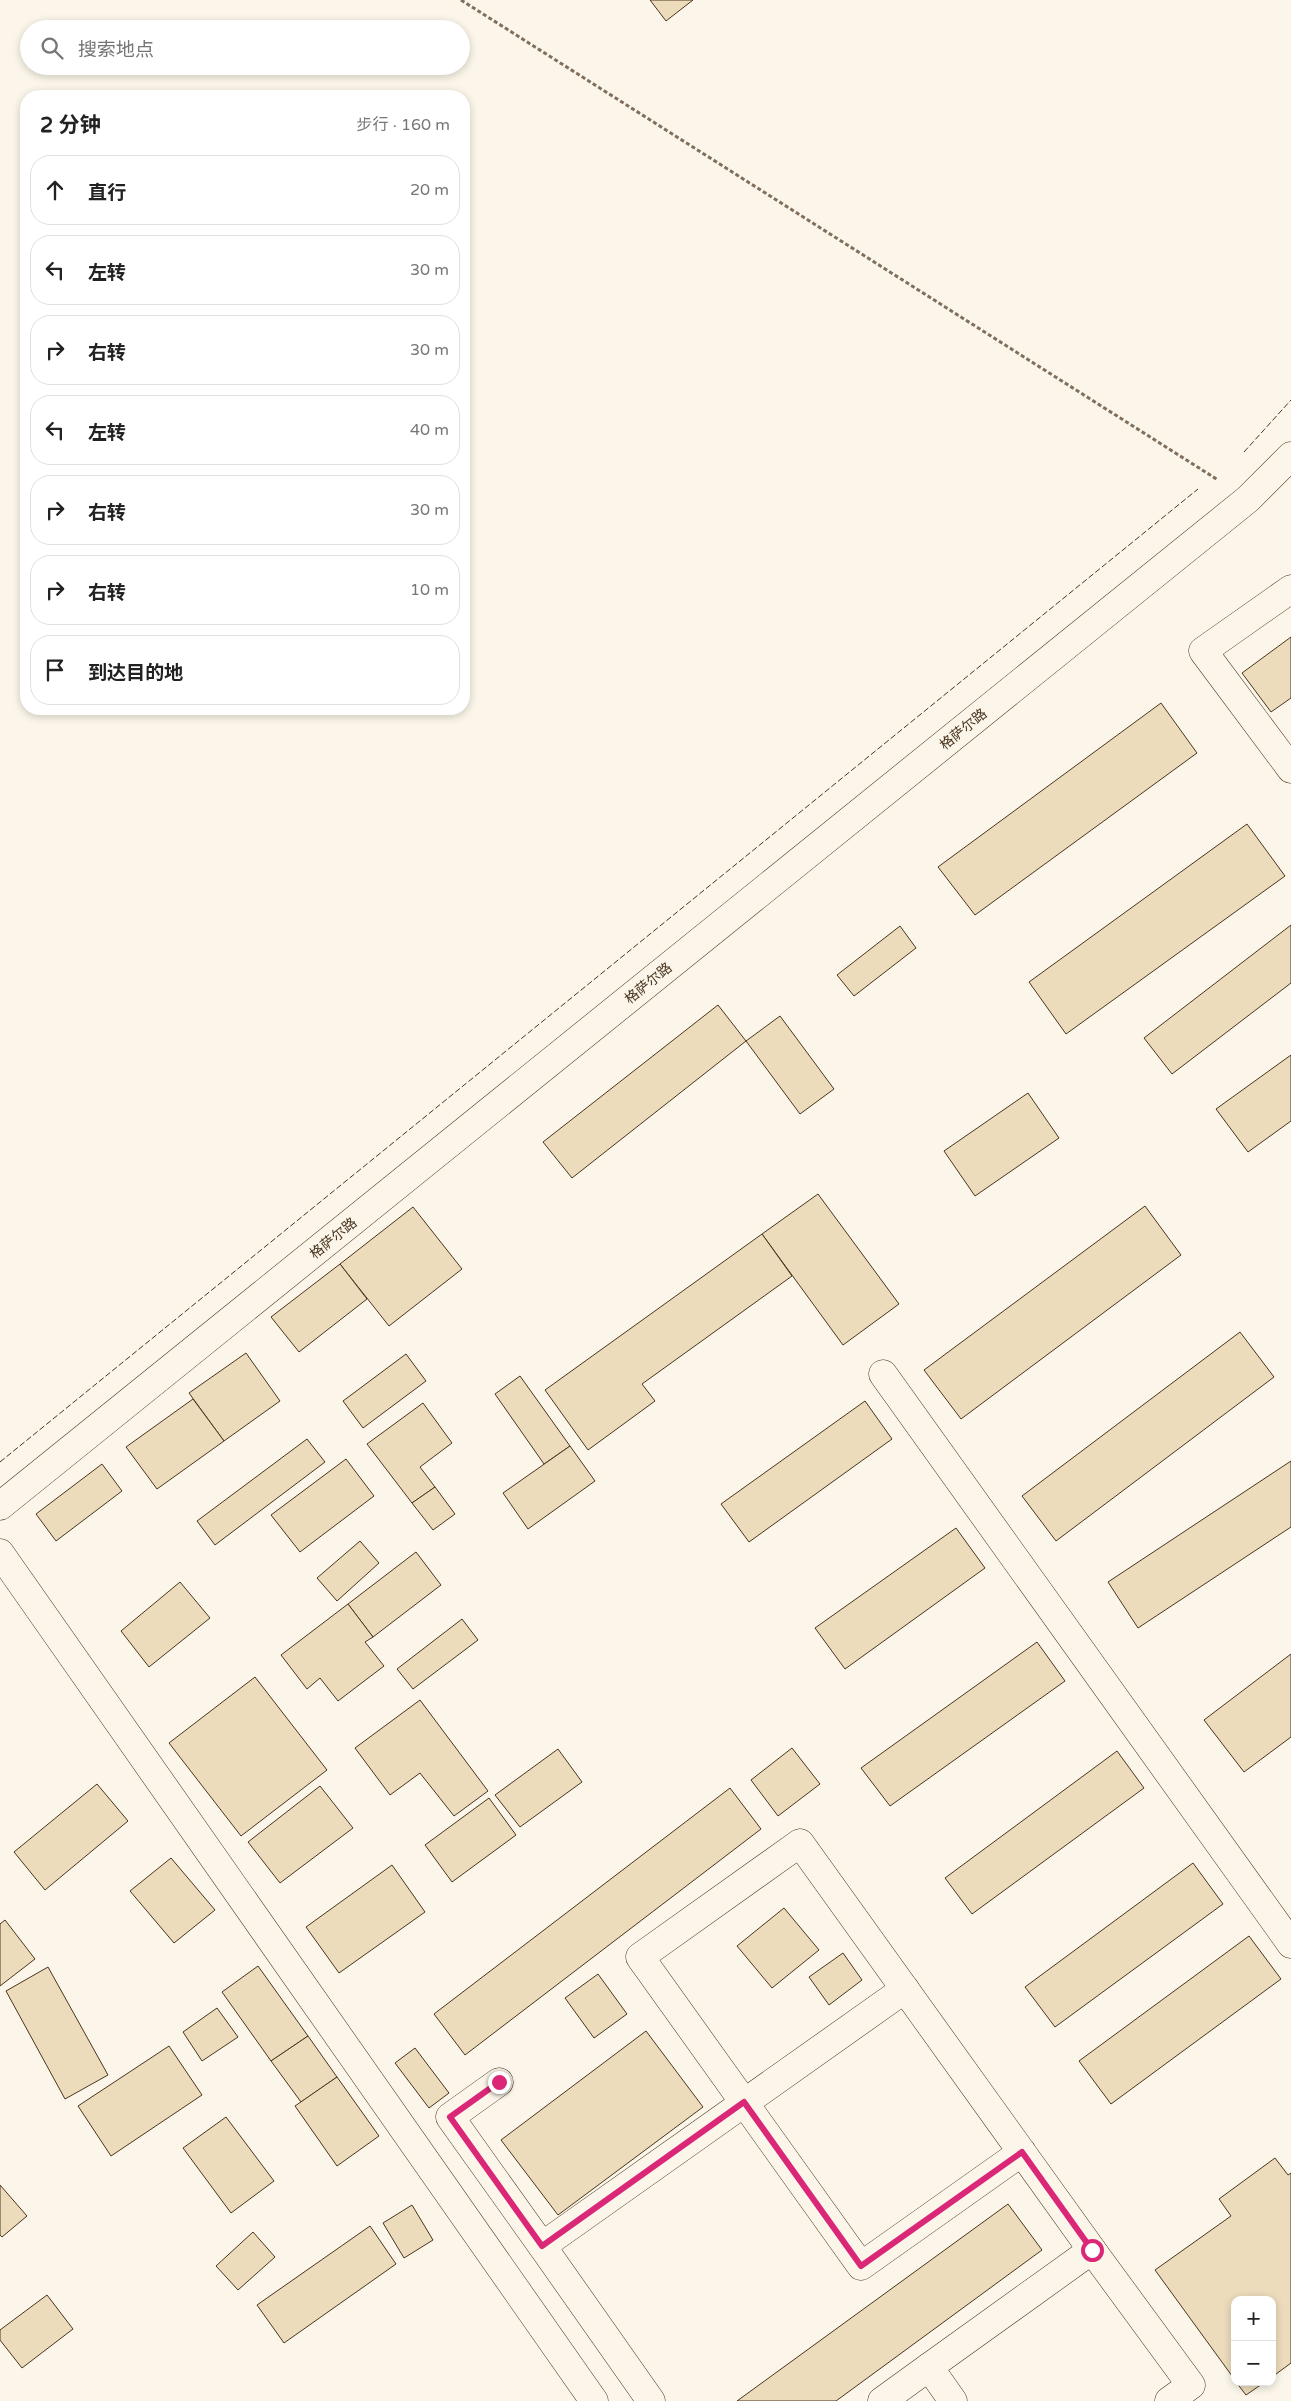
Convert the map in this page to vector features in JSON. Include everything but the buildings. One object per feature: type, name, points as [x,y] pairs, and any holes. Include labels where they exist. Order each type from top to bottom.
[{"type":"street","name":"格萨尔路","points":[[0,1506],[1248,499],[1291,456]]},
{"type":"street","points":[[1291,589],[1203,651],[1291,769]]},
{"type":"street","points":[[883,1374],[1291,1944]]},
{"type":"street","points":[[0,1553],[594,2401]]},
{"type":"street","points":[[1022,2152],[861,2266],[640,1956],[800,1843],[1190,2385],[1168,2401]]},
{"type":"street","points":[[542,2246],[905,1989]]},
{"type":"street","points":[[499,2082],[450,2117],[651,2401]]},
{"type":"street","points":[[882,2401],[1092,2250]]},
{"type":"street","points":[[929,2367],[953,2401]]},
{"type":"path","points":[[461,0],[1248,499]]},
{"type":"fence","points":[[1244,452],[1291,400]]},
{"type":"fence","points":[[0,1462],[1198,489]]},
{"type":"route","points":[[499,2082],[450,2117],[542,2246],[744,2102],[861,2266],[1022,2152],[1092,2250]]}]
